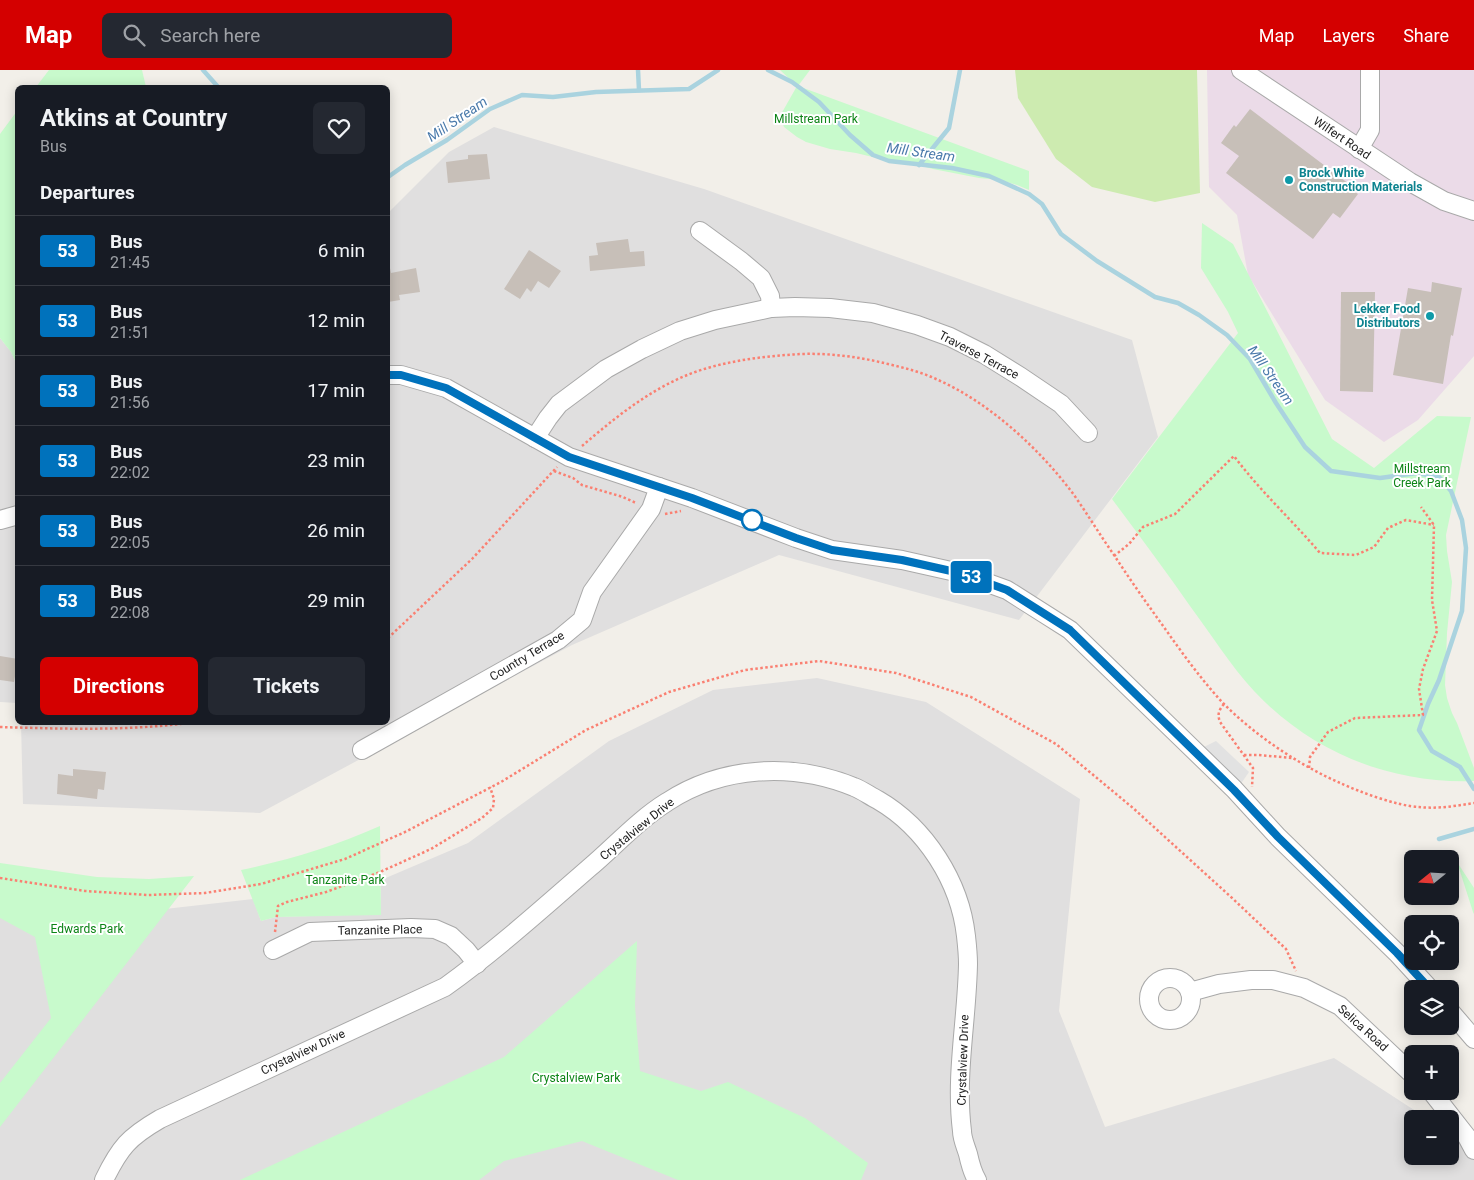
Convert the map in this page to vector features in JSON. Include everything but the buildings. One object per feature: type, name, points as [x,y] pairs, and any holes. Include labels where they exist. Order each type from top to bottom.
[{"type":"street","name":"Wilfert Road","points":[[1241,70],[1410,182],[1444,201],[1474,211]]},
{"type":"street","points":[[1359,149],[1370,130],[1370,70]]},
{"type":"street","points":[[700,231],[761,278],[770,296],[771,308]]},
{"type":"street","name":"Traverse Terrace","points":[[534,438],[558,404],[606,369],[642,349],[680,331],[714,320],[771,308],[830,308],[873,313],[917,325],[950,337],[984,354],[1061,404],[1088,433]]},
{"type":"street","points":[[390,375],[401,375],[446,388],[569,457],[724,510],[796,538],[832,550],[902,560],[960,573],[1007,590],[1070,630],[1234,790],[1278,837],[1397,953],[1422,980]]},
{"type":"street","name":"Country Terrace","points":[[362,750],[558,640],[582,620],[592,592],[652,509],[659,487]]},
{"type":"street","points":[[0,520],[15,515]]},
{"type":"street","name":"Crystalview Drive","points":[[104,1180],[117,1155],[129,1141],[141,1130],[160,1119],[445,987],[477,964],[666,802],[693,787],[724,777],[751,771],[789,770],[820,776],[855,787],[887,806],[909,823],[931,848],[950,879],[964,920],[968,962],[960,1089],[962,1133],[973,1173],[977,1180]]},
{"type":"street","name":"Tanzanite Place","points":[[273,950],[310,932],[411,928],[434,929],[450,936],[466,950],[477,964]]},
{"type":"street","name":"Selica Road","points":[[1190,992],[1219,984],[1251,980],[1274,980],[1304,988],[1340,1006],[1404,1066]]},
{"type":"street","points":[[1459,1022],[1474,1039]]},
{"type":"street","points":[[1438,1100],[1467,1137],[1474,1150]]},
{"type":"path","points":[[579,449],[621,413],[671,382],[696,371],[737,361],[782,355],[822,354],[859,358],[915,371],[938,379],[959,390],[998,417],[1037,452],[1059,476],[1086,512],[1114,556],[1181,651],[1224,704],[1252,728],[1309,768],[1364,792],[1406,805],[1423,808],[1474,803]]},
{"type":"path","points":[[1114,556],[1130,544],[1143,526],[1175,514],[1234,456],[1320,553],[1356,555],[1374,547],[1388,528],[1406,520],[1434,525]]},
{"type":"path","points":[[390,636],[472,559],[561,463]]},
{"type":"path","points":[[554,471],[572,478],[582,485],[623,497],[642,505]]},
{"type":"path","points":[[1309,768],[1310,757],[1328,732],[1355,718],[1423,715],[1419,689],[1423,669],[1437,631],[1432,600],[1434,525],[1421,507]]},
{"type":"path","points":[[1224,704],[1218,716],[1220,722],[1253,768],[1252,793]]},
{"type":"path","points":[[0,727],[126,729],[175,725]]},
{"type":"path","points":[[1244,755],[1293,758]]},
{"type":"path","points":[[273,950],[278,906],[326,892],[432,849],[482,818],[493,808],[494,799],[490,787]]},
{"type":"path","points":[[0,878],[85,891],[148,895],[180,894]]},
{"type":"shaded area","points":[[1207,70],[1474,70],[1474,356],[1418,420],[1384,442],[1325,400],[1248,275],[1237,215],[1209,187]]},
{"type":"shaded area","points":[[494,127],[704,189],[1132,340],[1158,437],[1019,620],[779,555],[572,645],[260,813],[23,804],[21,725],[390,725],[390,211],[449,152]]},
{"type":"shaded area","points":[[0,338],[15,361],[15,703],[0,702]]},
{"type":"shaded area","points":[[817,678],[926,702],[1080,799],[1059,1011],[1105,1127],[1334,1058],[1414,1110],[1404,1110],[1404,1165],[1459,1165],[1459,1139],[1474,1149],[1474,1180],[0,1180],[0,911],[77,919],[253,899],[261,921],[276,917],[381,914],[381,880],[468,843],[609,741],[713,690]]},
{"type":"shaded area","points":[[1216,741],[1249,772],[1240,785],[1204,747]]},
{"type":"green space","points":[[49,70],[142,70],[146,85],[38,85]]},
{"type":"green space","name":"Millstream Park","points":[[780,70],[810,70],[798,86],[1029,171],[1029,190],[1000,180],[979,178],[881,159],[830,149],[806,142],[784,127],[780,116],[797,86]]},
{"type":"green space","points":[[1015,70],[1197,70],[1200,193],[1155,202],[1092,187],[1056,159],[1018,98]]},
{"type":"green space","points":[[15,114],[15,361],[0,338],[0,134]]},
{"type":"green space","name":"Millstream Creek Park","points":[[1202,223],[1233,244],[1332,439],[1374,468],[1437,416],[1471,417],[1446,535],[1452,582],[1447,633],[1445,685],[1452,713],[1474,768],[1474,781],[1412,777],[1383,770],[1354,760],[1327,747],[1276,713],[1237,671],[1112,499],[1238,333],[1228,312],[1201,268]]},
{"type":"green space","name":"Tanzanite Park","points":[[380,826],[381,915],[276,917],[261,921],[241,870],[312,852]]},
{"type":"green space","name":"Edwards Park","points":[[0,863],[97,877],[149,879],[194,876],[0,1127],[0,1083],[51,1018],[35,937],[0,918]]},
{"type":"green space","points":[[1459,865],[1474,888],[1474,914]]},
{"type":"green space","name":"Crystalview Park","points":[[637,941],[635,1006],[640,1071],[701,1091],[728,1082],[805,1118],[868,1163],[861,1180],[678,1180],[582,1141],[504,1161],[479,1180],[240,1180],[504,1057]]},
{"type":"waterway","name":"Mill Stream","points":[[203,70],[216,85]]},
{"type":"waterway","points":[[638,70],[639,90]]},
{"type":"waterway","name":"Mill Stream","points":[[390,176],[447,140],[490,109],[522,95],[553,97],[596,92],[689,89],[718,70]]},
{"type":"waterway","name":"Mill Stream","points":[[768,70],[792,82],[819,102],[850,135],[873,155],[889,161],[952,168],[989,176],[1029,194],[1042,204],[1061,234],[1097,261],[1155,297],[1178,303],[1199,315],[1227,335],[1250,359],[1305,447],[1331,471],[1380,478],[1417,473],[1439,477],[1451,491],[1462,520],[1466,548],[1462,611],[1439,680],[1419,730],[1432,751],[1460,767],[1474,789]]},
{"type":"waterway","points":[[919,165],[949,128],[960,70]]},
{"type":"waterway","points":[[1439,839],[1474,829]]},
{"type":"bus line","name":"53","points":[[390,375],[401,375],[446,388],[569,457],[692,498],[796,538],[832,550],[902,560],[960,573],[1007,590],[1070,630],[1200,756],[1278,837],[1359,915],[1422,980]]},
{"type":"place","name":"Brock White Construction Materials","points":[[1289,180]]},
{"type":"place","name":"Lekker Food Distributors","points":[[1430,316]]}]
